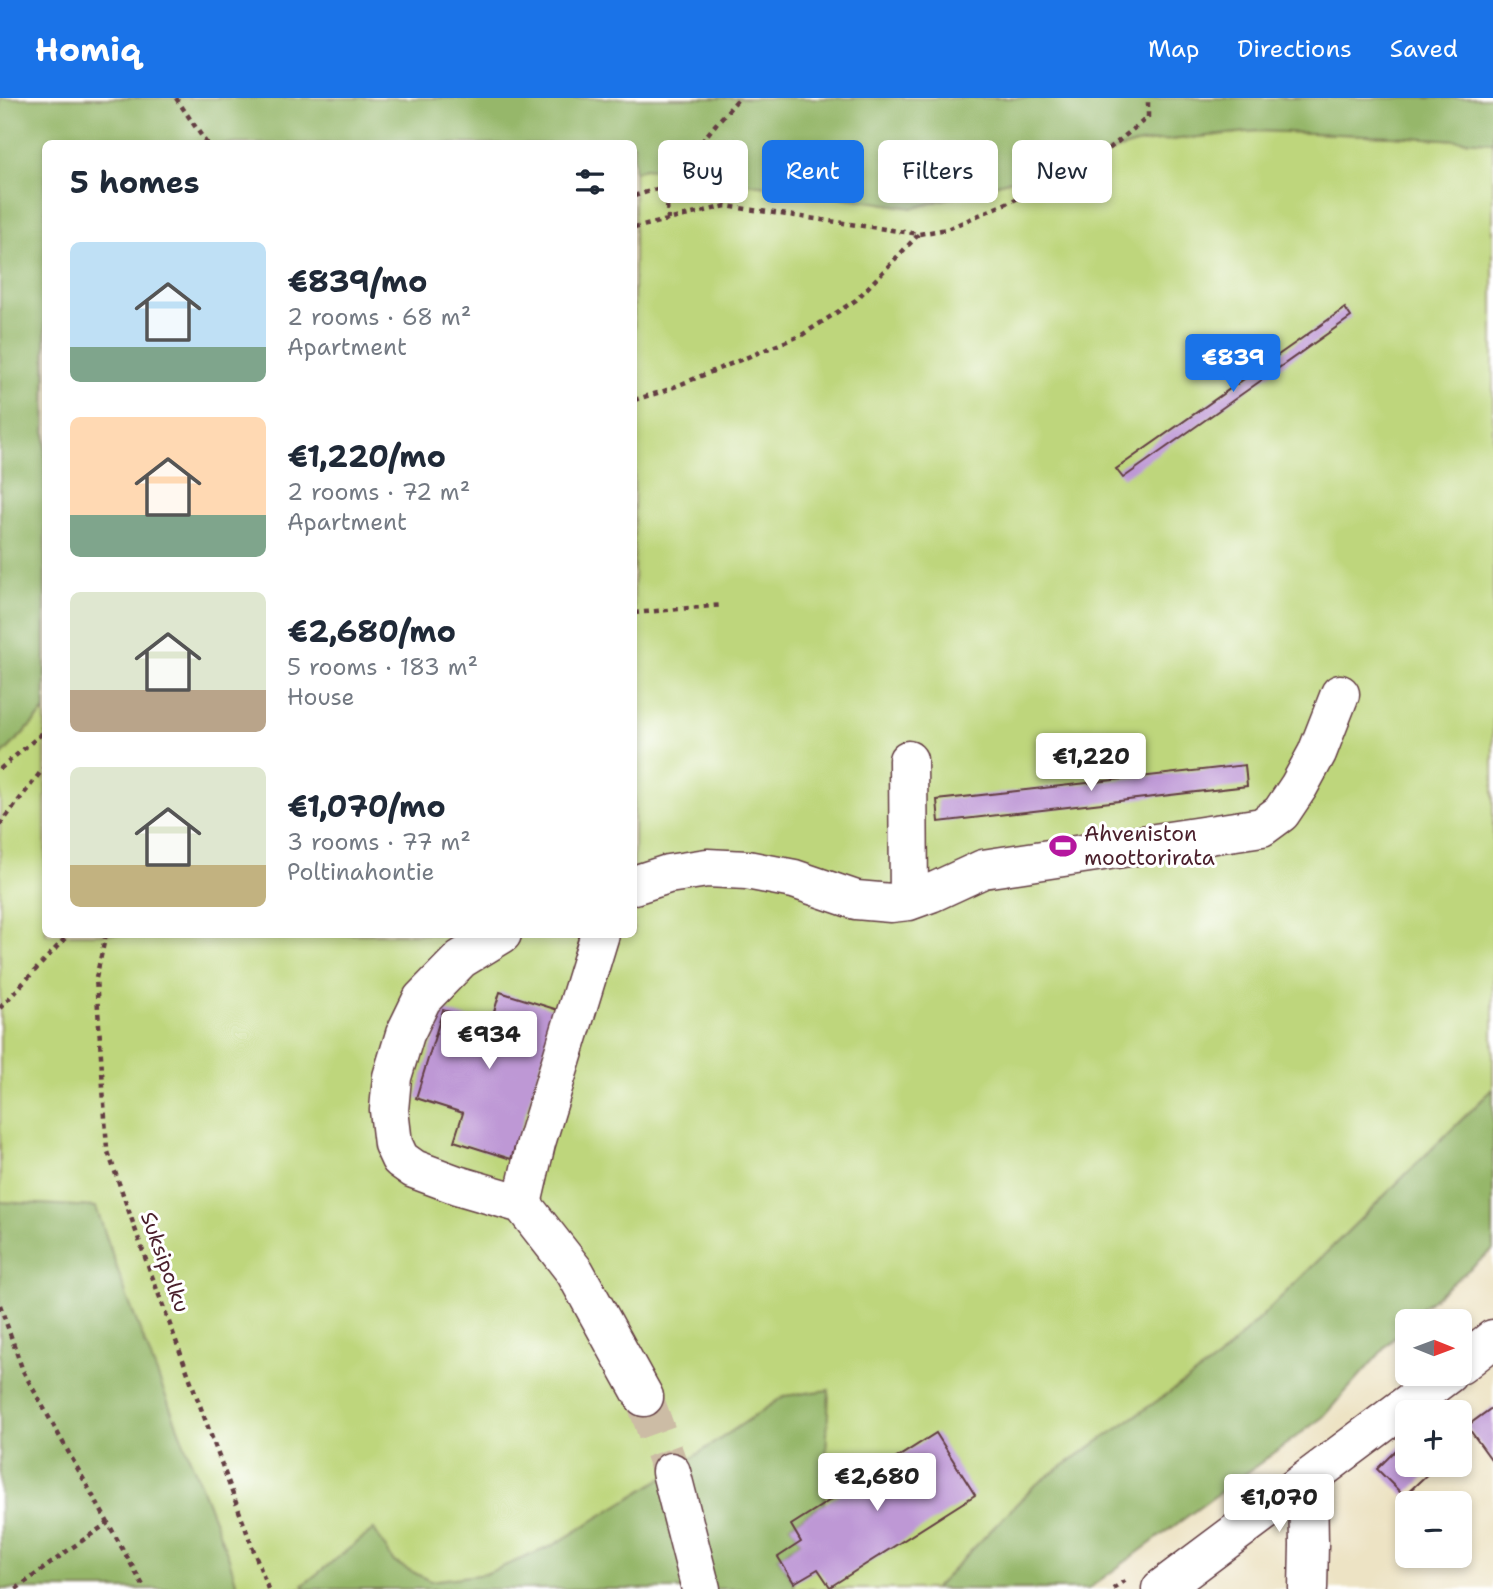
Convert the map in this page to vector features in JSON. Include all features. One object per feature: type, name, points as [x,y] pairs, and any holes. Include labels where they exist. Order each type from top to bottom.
[{"type":"street","points":[[637,884],[668,874],[707,868],[747,870],[794,879],[856,900],[891,903],[909,901],[931,893],[983,869],[1262,827],[1281,813],[1298,786],[1317,753],[1339,694]]},
{"type":"street","points":[[908,760],[909,901]]},
{"type":"street","points":[[495,938],[461,959],[422,999],[405,1034],[391,1077],[389,1111],[393,1144],[400,1159],[414,1169],[522,1205],[575,1272],[644,1397]]},
{"type":"street","points":[[522,1205],[536,1143],[599,938]]},
{"type":"street","points":[[1472,1356],[1493,1339]]},
{"type":"street","points":[[1161,1589],[1432,1386]]},
{"type":"street","points":[[671,1472],[701,1589]]},
{"type":"street","points":[[1308,1480],[1308,1589]]},
{"type":"path","points":[[176,98],[204,140]]},
{"type":"path","points":[[704,140],[739,98]]},
{"type":"path","points":[[637,227],[726,206],[919,234],[947,229],[1083,170],[1147,117],[1148,98]]},
{"type":"path","points":[[637,195],[658,188]]},
{"type":"path","points":[[667,203],[668,220]]},
{"type":"path","points":[[637,399],[664,391],[802,335],[856,300],[919,234]]},
{"type":"path","points":[[637,613],[723,605]]},
{"type":"path","points":[[0,769],[42,733]]},
{"type":"path","points":[[0,825],[42,770]]},
{"type":"path","points":[[0,1008],[64,938]]},
{"type":"path","name":"Suksipolku","points":[[105,938],[96,978],[107,1149],[268,1589]]},
{"type":"path","points":[[0,1305],[23,1371],[145,1589]]},
{"type":"path","points":[[16,1589],[108,1523]]},
{"type":"green space","points":[[0,98],[1493,98],[1493,142],[1257,131],[1140,143],[1112,151],[1112,140],[1012,140],[1012,180],[998,184],[998,140],[878,140],[878,203],[864,201],[864,140],[762,140],[762,185],[748,183],[748,140],[658,140],[658,170],[645,168],[637,171],[637,140],[42,140],[42,714],[0,757]]},
{"type":"green space","name":"Ahveniston moottorirata","points":[[1257,131],[1493,142],[1493,1089],[1218,1359],[1034,1486],[934,1589],[204,1589],[0,1238],[0,757],[42,714],[42,938],[637,938],[637,171],[645,168],[658,170],[658,203],[748,203],[748,183],[762,185],[762,203],[864,203],[864,201],[914,208],[931,203],[998,203],[998,184],[1012,180],[1012,203],[1112,203],[1112,151],[1140,143]]},
{"type":"green space","points":[[880,203],[931,203],[914,208]]},
{"type":"green space","points":[[1493,1089],[1493,1250],[1420,1309],[1395,1309],[1395,1336],[1323,1417],[1088,1589],[934,1589],[1034,1486],[1218,1359]]},
{"type":"green space","points":[[0,1202],[96,1207],[127,1297],[229,1558],[238,1589],[0,1589]]},
{"type":"green space","points":[[829,1390],[824,1504],[791,1525],[801,1542],[778,1557],[794,1583],[794,1589],[306,1589],[303,1585],[374,1529],[394,1562],[430,1581],[485,1574],[552,1546],[659,1480],[784,1396]]},
{"type":"building","points":[[1345,308],[1351,317],[1123,478],[1116,469]]},
{"type":"building","points":[[1245,765],[1247,786],[939,822],[937,800]]},
{"type":"building","points":[[500,992],[558,1010],[511,1159],[454,1141],[463,1113],[416,1098],[443,1010],[490,1025]]},
{"type":"building","points":[[1493,1407],[1493,1462],[1472,1433],[1472,1422]]},
{"type":"building","points":[[936,1433],[975,1495],[830,1587],[818,1569],[794,1583],[778,1557],[801,1542],[791,1525]]},
{"type":"building","points":[[1395,1451],[1395,1477],[1424,1477],[1409,1491],[1399,1491],[1377,1469]]},
{"type":"tunnel","points":[[644,1397],[671,1472]]},
{"type":"place","name":"Ahveniston moottorirata","points":[[1063,846]]}]
